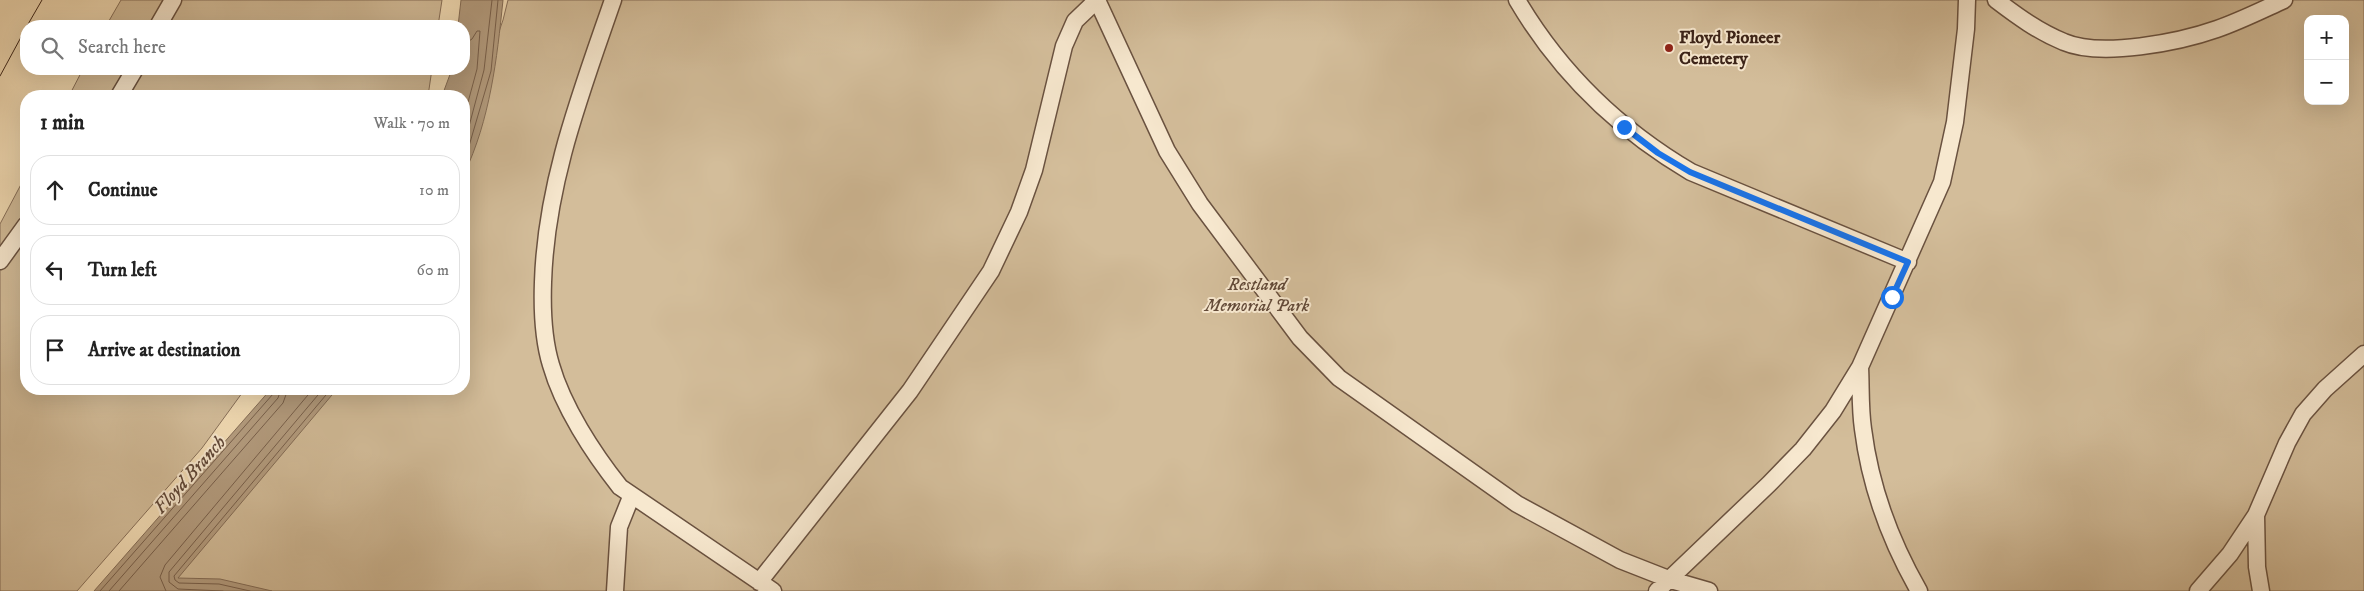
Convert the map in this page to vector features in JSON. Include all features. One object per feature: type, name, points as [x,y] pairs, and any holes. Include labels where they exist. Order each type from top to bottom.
[{"type":"lane","points":[[161,20],[173,0]]},
{"type":"lane","points":[[613,0],[567,134],[551,197],[543,260],[543,317],[550,364],[564,400],[606,470],[620,487],[631,497],[766,587],[910,391],[991,271],[1018,212],[1034,170],[1064,46],[1075,21],[1097,0],[1168,151],[1200,204],[1300,338],[1326,365],[1340,378],[1517,504],[1620,560],[1671,580],[1709,591]]},
{"type":"lane","points":[[1518,0],[1534,29],[1562,65],[1624,127],[1658,153],[1690,172],[1908,262]]},
{"type":"lane","points":[[1657,591],[1671,580],[1803,449],[1833,411],[1860,367],[1942,182],[1955,122],[1966,29],[1967,0]]},
{"type":"lane","points":[[1996,0],[2035,28],[2066,43],[2094,49],[2132,48],[2216,29],[2284,0]]},
{"type":"lane","points":[[122,90],[131,75]]},
{"type":"lane","points":[[0,261],[20,233]]},
{"type":"lane","points":[[2198,591],[2230,554],[2256,515],[2287,443],[2303,414],[2325,388],[2364,354]]},
{"type":"lane","points":[[1860,367],[1863,429],[1873,476],[1889,531],[1919,591]]},
{"type":"lane","points":[[615,591],[619,527],[631,497]]},
{"type":"lane","points":[[2256,515],[2257,567],[2261,591]]},
{"type":"green space","points":[[121,0],[442,0],[439,20],[109,20]]},
{"type":"green space","name":"Restland Memorial Park","points":[[508,0],[2364,0],[2364,591],[149,591],[321,395],[470,395],[470,116]]},
{"type":"green space","points":[[80,75],[431,75],[429,90],[72,90]]},
{"type":"green space","points":[[20,186],[20,395],[241,395],[202,448],[77,591],[0,591],[0,224]]},
{"type":"water","points":[[461,0],[503,0],[491,89],[480,132],[470,160],[470,90],[444,90],[450,75],[470,75],[470,20],[459,20]]},
{"type":"water","points":[[266,395],[332,395],[178,578],[220,579],[272,591],[94,591]]},
{"type":"tram line","points":[[30,20],[42,0]]},
{"type":"tram line","points":[[0,76],[20,39]]},
{"type":"place","name":"Floyd Pioneer Cemetery","points":[[1669,48]]},
{"type":"route","points":[[1624,127],[1658,153],[1690,172],[1908,262],[1892,297]]},
{"type":"water label","name":"Floyd Branch","points":[[190,475]]}]
